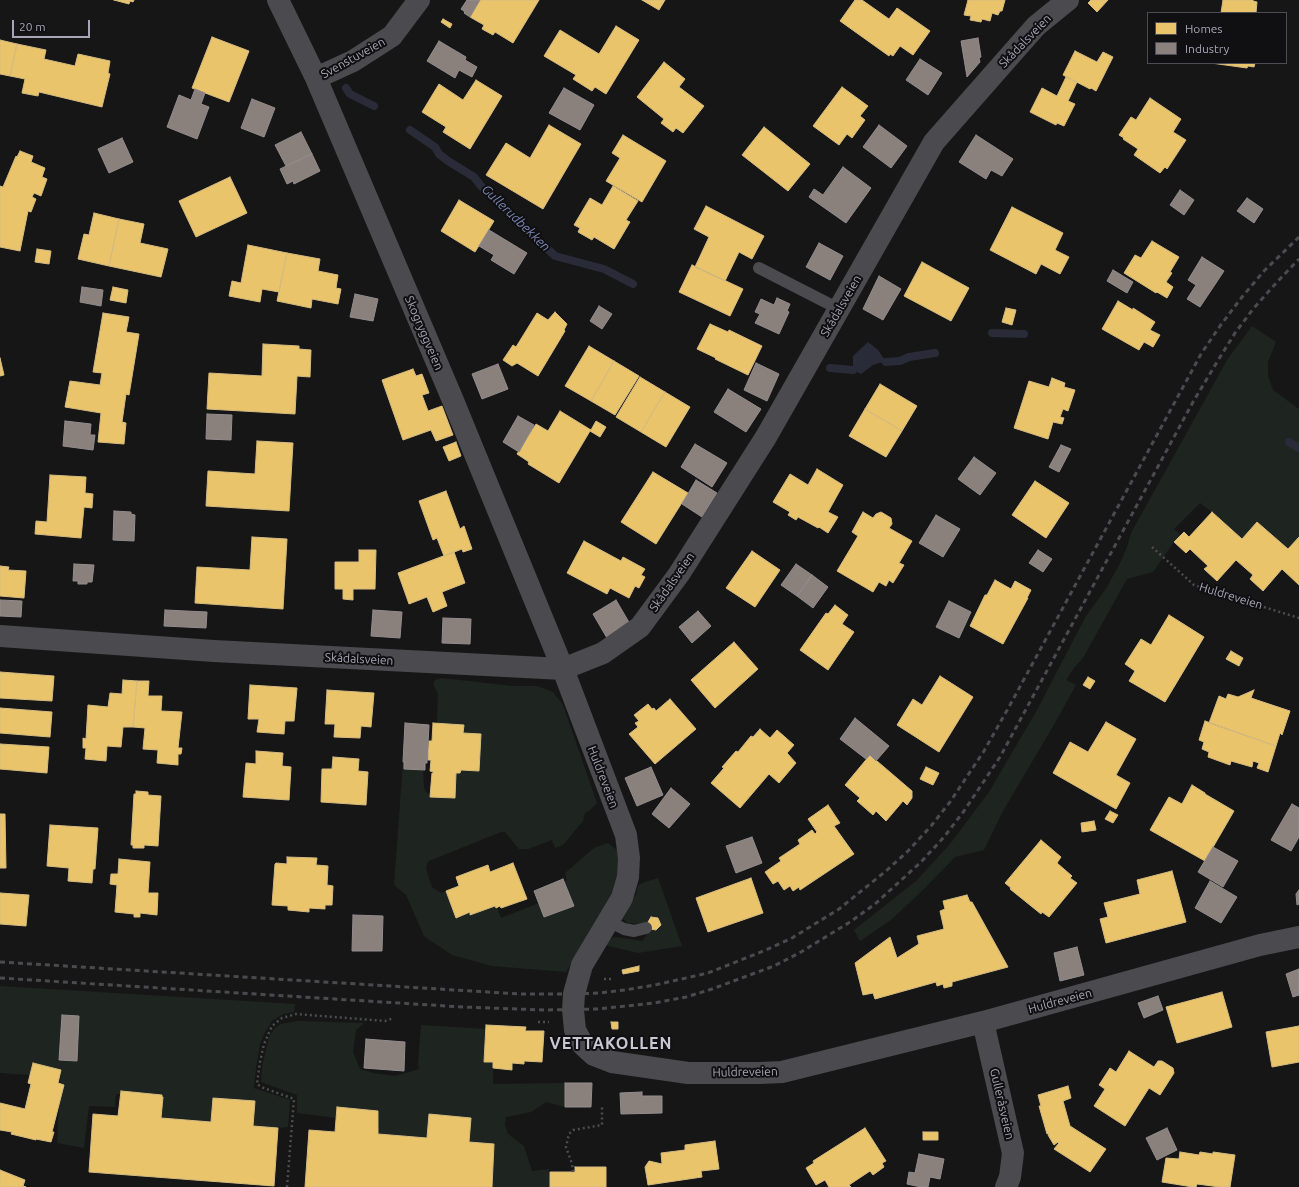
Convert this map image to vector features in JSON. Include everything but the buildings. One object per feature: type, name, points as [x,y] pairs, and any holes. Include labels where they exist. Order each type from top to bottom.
[{"type":"street","name":"Skogryggveien","points":[[278,0],[316,78],[449,391],[563,669]]},
{"type":"street","name":"Svenstuveien","points":[[316,78],[353,60],[392,36],[419,0]]},
{"type":"street","name":"Skådalsveien","points":[[0,636],[214,651],[563,669],[603,653],[640,627],[670,587],[766,437],[934,142],[1036,26],[1068,0]]},
{"type":"street","name":"Huldreveien","points":[[563,669],[626,835],[629,858],[628,877],[622,898],[582,966],[574,994],[573,1010],[575,1030],[583,1044],[594,1055],[612,1062],[688,1073],[782,1072],[983,1022],[1260,945],[1299,937]]},
{"type":"street","name":"Gulleråsveien","points":[[983,1022],[1013,1153],[1010,1177],[1006,1187]]},
{"type":"lane","points":[[759,268],[839,309]]},
{"type":"lane","points":[[608,921],[624,929],[634,931],[646,928]]},
{"type":"path","name":"Huldreveien","points":[[1152,547],[1194,585],[1299,618]]},
{"type":"path","points":[[287,1187],[294,1099],[261,1087],[257,1084],[264,1044],[272,1026],[282,1018],[296,1014],[385,1021],[394,1018]]},
{"type":"path","points":[[573,1172],[566,1147],[569,1134],[573,1130],[602,1125],[602,1106]]},
{"type":"shaded area","points":[[1252,326],[1276,342],[1268,362],[1268,376],[1273,390],[1299,409],[1299,537],[1288,549],[1257,522],[1242,539],[1200,503],[1174,529],[1181,535],[1174,542],[1153,572],[1127,579],[1083,658],[1066,680],[1076,685],[1003,811],[984,850],[955,857],[891,920],[860,941],[854,930],[916,881],[950,844],[989,792],[1037,710],[1086,616],[1107,587],[1120,563],[1131,533],[1227,360]]},
{"type":"shaded area","points":[[442,678],[513,686],[537,686],[553,692],[563,705],[597,803],[585,813],[583,821],[563,845],[555,848],[552,840],[528,849],[519,849],[505,832],[501,832],[429,861],[426,869],[432,887],[441,893],[446,891],[456,917],[470,912],[471,915],[495,906],[497,907],[501,918],[539,903],[544,917],[573,906],[564,881],[567,880],[565,873],[594,848],[608,843],[617,850],[620,868],[615,886],[610,899],[566,972],[492,966],[452,955],[424,936],[406,895],[394,885],[403,762],[404,768],[423,770],[425,791],[430,796],[455,798],[456,773],[460,773],[461,770],[479,771],[481,734],[463,733],[463,725],[437,723],[438,694],[433,684],[435,680]]},
{"type":"shaded area","points":[[658,878],[682,946],[638,953],[605,945],[608,939],[616,937],[642,941],[650,929],[656,930],[661,925],[658,918],[651,917],[648,922],[640,924],[628,923],[623,919],[636,894],[638,886],[642,883]]},
{"type":"shaded area","points":[[0,986],[295,1004],[294,1012],[283,1014],[272,1021],[264,1034],[260,1044],[254,1088],[290,1100],[288,1127],[278,1128],[161,1118],[162,1095],[121,1091],[120,1094],[116,1094],[115,1107],[89,1106],[84,1148],[57,1143],[61,1070],[33,1063],[30,1075],[0,1073]]},
{"type":"shaded area","points":[[297,1021],[364,1023],[356,1030],[353,1052],[360,1069],[373,1073],[395,1076],[419,1069],[418,1064],[421,1025],[486,1029],[484,1062],[493,1062],[493,1084],[565,1083],[565,1107],[546,1102],[531,1112],[506,1117],[505,1125],[508,1134],[524,1146],[532,1171],[549,1169],[550,1187],[492,1187],[494,1144],[469,1142],[470,1118],[429,1114],[427,1138],[378,1134],[378,1111],[337,1107],[336,1118],[297,1113],[297,1095],[261,1082],[262,1067],[269,1037],[275,1028],[281,1024]]},
{"type":"water","points":[[868,342],[878,350],[886,362],[873,365],[861,374],[853,370],[853,356]]},
{"type":"waterway","points":[[346,88],[350,94],[374,106]]},
{"type":"waterway","name":"Gullerudbekken","points":[[410,130],[435,147],[439,154],[448,161],[474,177],[481,186],[555,256],[604,269],[633,284]]},
{"type":"waterway","points":[[992,333],[1024,334]]},
{"type":"waterway","points":[[886,362],[900,361],[909,357],[935,353]]},
{"type":"waterway","points":[[830,368],[853,370]]},
{"type":"waterway","name":"Gullerudbekken","points":[[1289,442],[1299,448]]},
{"type":"railway","points":[[0,962],[520,994],[574,994],[625,990],[708,973],[792,938],[839,909],[886,871],[908,851],[950,802],[984,751],[1010,705],[1201,354],[1242,297],[1264,271],[1299,237]]},
{"type":"railway","points":[[0,978],[463,1007],[544,1010],[598,1009],[654,1003],[686,997],[774,966],[801,952],[850,922],[875,904],[921,862],[944,837],[964,811],[1000,757],[1193,402],[1217,362],[1235,333],[1253,309],[1299,259]]},
{"type":"district","name":"VETTAKOLLEN","points":[[611,1044]]}]
